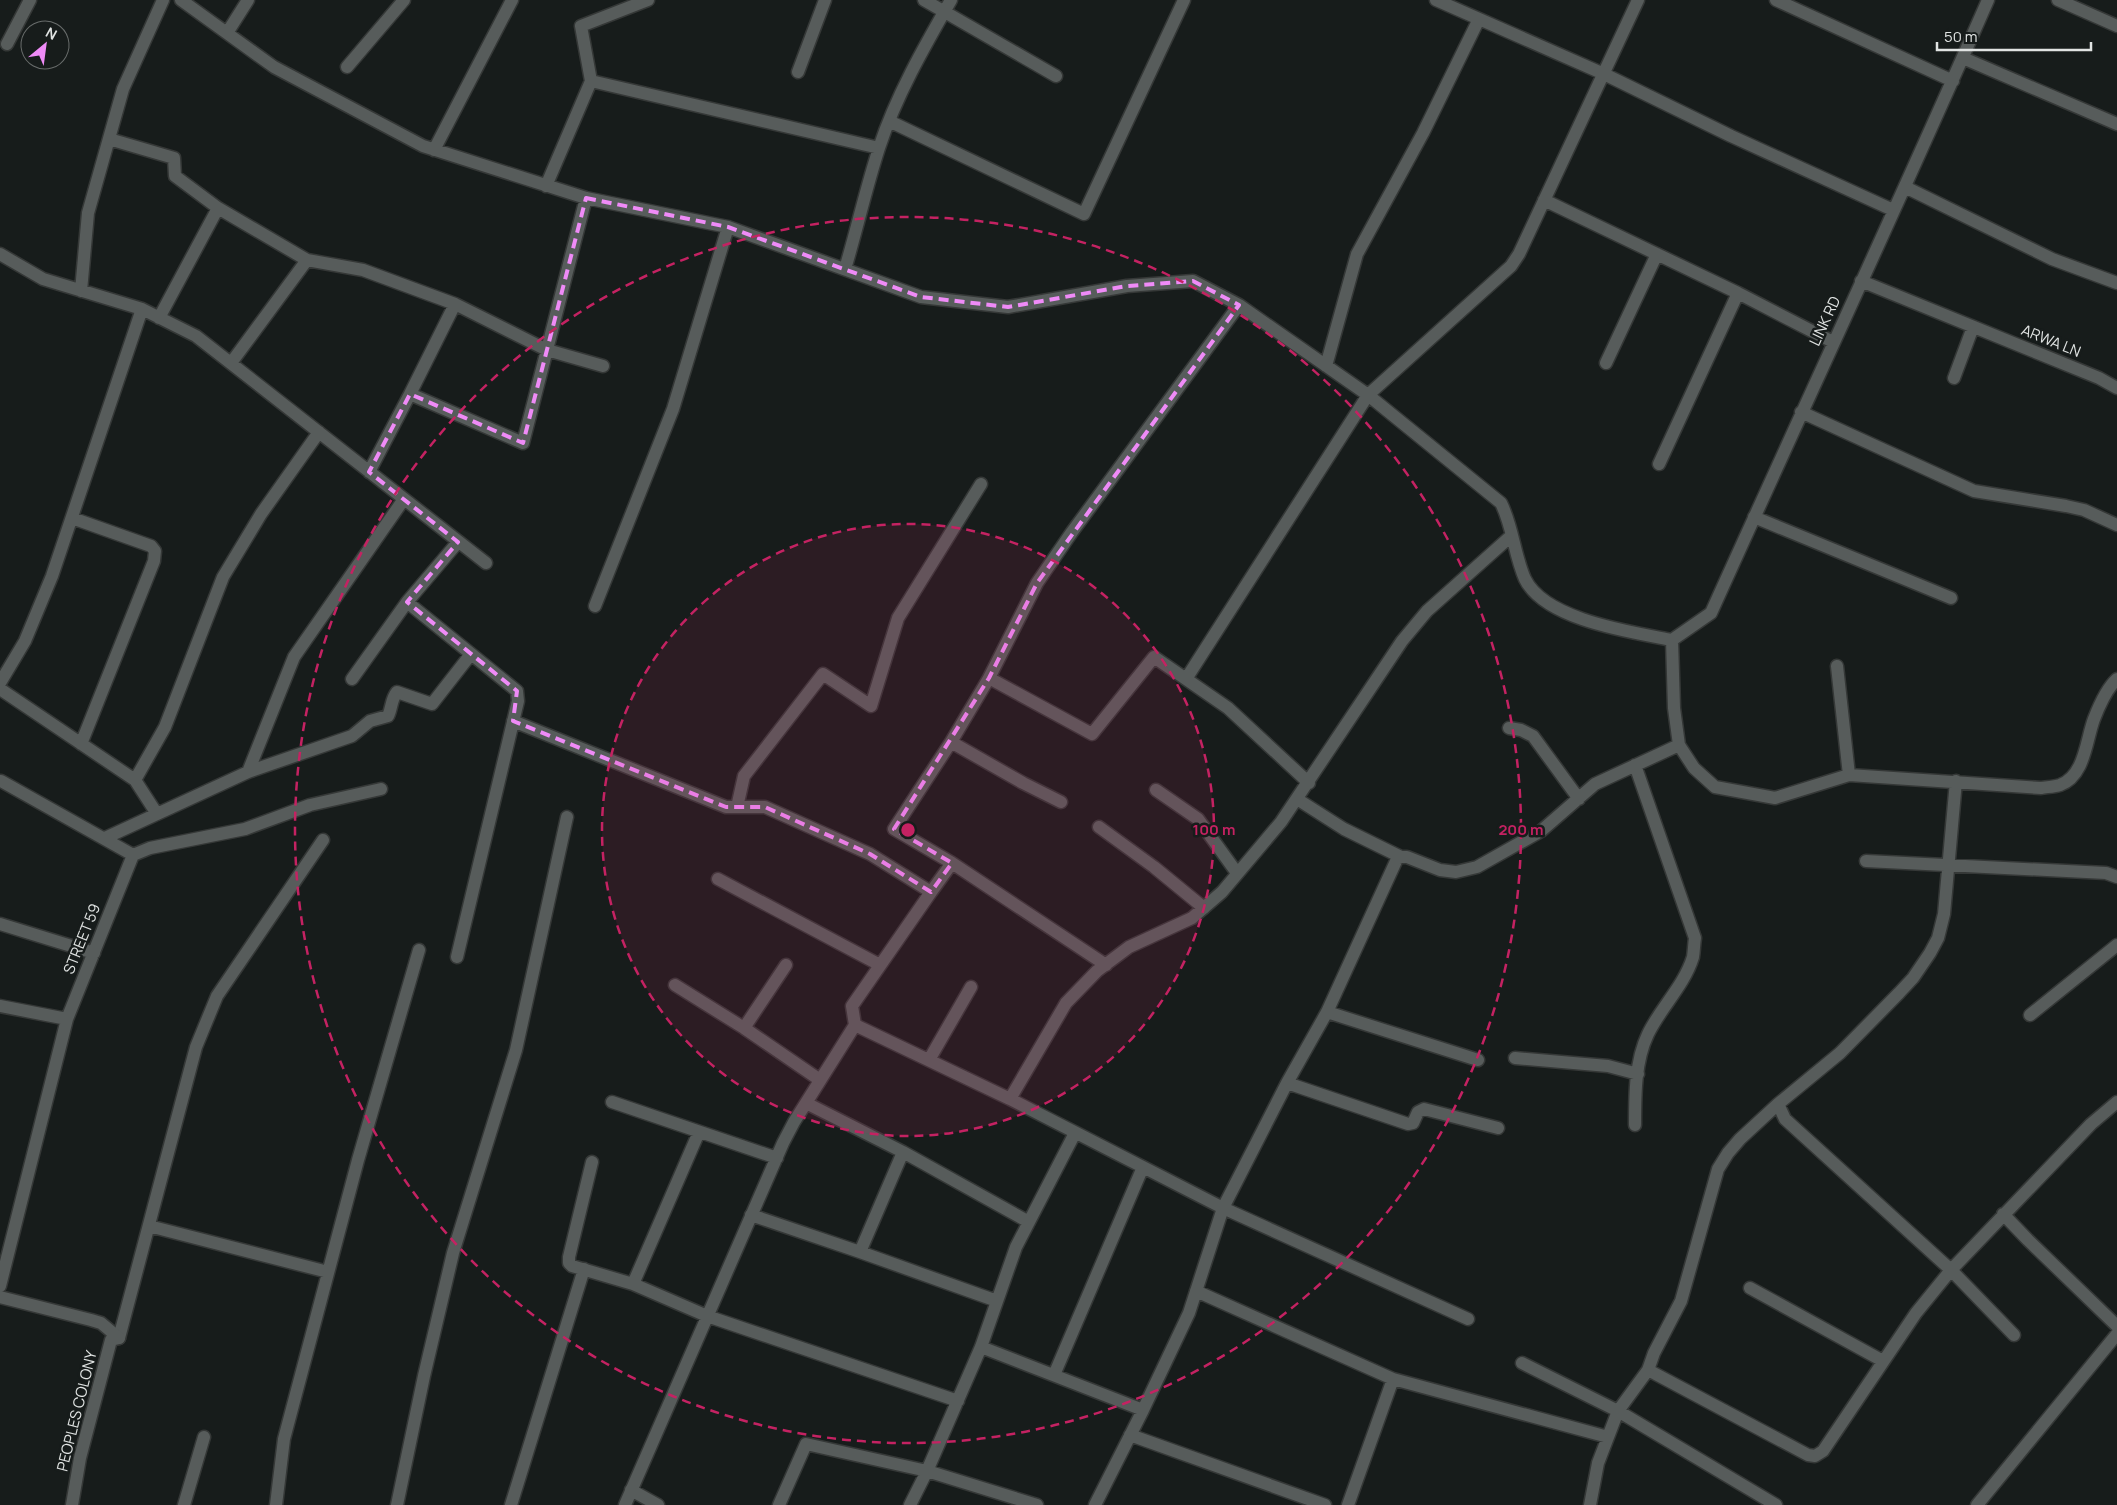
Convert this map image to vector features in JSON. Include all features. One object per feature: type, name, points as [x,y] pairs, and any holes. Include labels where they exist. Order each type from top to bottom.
[{"type":"street","points":[[7,44],[30,0]]},
{"type":"street","points":[[81,291],[88,212],[123,89],[163,0]]},
{"type":"street","points":[[181,0],[274,67],[423,146],[586,198],[728,226],[921,297],[1008,307],[1127,286],[1193,281],[1239,305],[1368,396],[1501,503],[1509,519],[1511,536],[1524,577],[1529,586],[1542,599],[1562,611],[1603,627],[1672,640],[1674,708],[1679,745],[1694,768],[1715,787],[1775,798],[1850,774],[2041,788],[2060,785],[2074,774],[2083,759],[2094,718],[2112,683],[2117,679]]},
{"type":"street","points":[[227,33],[248,0]]},
{"type":"street","points":[[347,67],[404,0]]},
{"type":"street","points":[[434,150],[512,0]]},
{"type":"street","points":[[546,186],[591,81],[581,26],[648,0]]},
{"type":"street","points":[[798,72],[825,0]]},
{"type":"street","points":[[924,0],[1056,76]]},
{"type":"street","points":[[845,269],[879,148],[889,121],[951,0]]},
{"type":"street","points":[[889,121],[1084,214],[1184,0]]},
{"type":"street","points":[[1436,0],[1604,74],[1731,136],[1893,210]]},
{"type":"street","points":[[1186,679],[1368,396],[1511,266],[1519,254],[1638,0]]},
{"type":"street","points":[[1776,0],[1952,81]]},
{"type":"street","name":"LINK RD","points":[[1672,640],[1711,613],[1988,0]]},
{"type":"street","points":[[2058,0],[2117,26]]},
{"type":"street","points":[[1326,366],[1357,254],[1423,133],[1479,20]]},
{"type":"street","points":[[1962,58],[2117,124]]},
{"type":"street","points":[[591,81],[879,148]]},
{"type":"street","points":[[109,139],[174,158],[175,176],[218,208],[307,260],[363,270],[455,304],[547,350],[603,366]]},
{"type":"street","points":[[1905,187],[2052,259],[2117,283]]},
{"type":"street","points":[[410,394],[523,443],[586,198]]},
{"type":"street","points":[[1544,200],[1738,293],[1833,342]]},
{"type":"street","points":[[159,318],[218,208]]},
{"type":"street","points":[[595,606],[673,409],[728,226]]},
{"type":"street","points":[[0,254],[43,279],[142,310],[196,336],[486,563]]},
{"type":"street","points":[[1606,362],[1657,254]]},
{"type":"street","points":[[231,364],[307,260]]},
{"type":"street","name":"ARWA LN","points":[[1861,282],[2099,378],[2117,388]]},
{"type":"street","points":[[1659,464],[1738,293]]},
{"type":"street","points":[[369,472],[455,304]]},
{"type":"street","points":[[1106,964],[952,863],[894,829],[951,742],[989,678],[1037,583],[1072,532],[1239,305]]},
{"type":"street","points":[[0,683],[25,641],[52,576],[142,310]]},
{"type":"street","points":[[1954,378],[1973,327]]},
{"type":"street","points":[[1801,412],[1974,492],[2084,510],[2117,525]]},
{"type":"street","points":[[135,780],[165,727],[223,577],[261,514],[319,432]]},
{"type":"street","points":[[737,807],[744,776],[823,674],[871,706],[898,618],[981,484]]},
{"type":"street","points":[[248,772],[294,656],[404,499]]},
{"type":"street","points":[[1754,516],[1951,598]]},
{"type":"street","points":[[72,518],[151,546],[155,551],[154,561],[81,744]]},
{"type":"street","points":[[1010,1099],[1066,1003],[1097,971],[1129,947],[1192,918],[1222,892],[1281,822],[1309,783],[1402,641],[1440,598],[1511,536]]},
{"type":"street","points":[[352,679],[407,602],[458,542]]},
{"type":"street","points":[[407,602],[517,692],[518,701],[457,957]]},
{"type":"street","points":[[105,838],[248,772],[352,736],[370,722],[388,716],[393,696],[397,692],[432,704],[471,654]]},
{"type":"street","points":[[989,678],[1092,734],[1154,657],[1228,708],[1309,783]]},
{"type":"street","points":[[1837,666],[1850,774]]},
{"type":"street","points":[[0,689],[135,780],[157,814]]},
{"type":"street","points":[[513,721],[726,806],[765,807],[870,854],[931,892]]},
{"type":"street","points":[[1509,728],[1521,730],[1533,736],[1578,799]]},
{"type":"street","points":[[951,742],[1060,802]]},
{"type":"street","points":[[1297,799],[1344,829],[1401,857],[1428,864],[1440,870],[1456,872],[1477,866],[1541,831],[1595,784],[1679,745]]},
{"type":"street","points":[[1635,765],[1695,938],[1693,957],[1684,976],[1648,1033],[1641,1054],[1635,1098],[1635,1125]]},
{"type":"street","points":[[1,781],[133,855],[150,848],[245,829],[310,804],[381,789]]},
{"type":"street","points":[[1590,1505],[1598,1463],[1618,1411],[1648,1370],[1654,1353],[1681,1301],[1718,1168],[1740,1139],[1778,1104],[1840,1053],[1913,978],[1938,938],[1944,914],[1956,781]]},
{"type":"street","points":[[1156,790],[1198,819],[1238,873]]},
{"type":"street","points":[[398,1505],[424,1376],[453,1253],[516,1050],[567,817]]},
{"type":"street","points":[[1099,827],[1154,867],[1204,908]]},
{"type":"street","points":[[0,1297],[101,1323],[119,1338],[196,1047],[217,996],[323,840]]},
{"type":"street","name":"STREET 59","points":[[0,1286],[67,1019],[133,855]]},
{"type":"street","points":[[1094,1505],[1143,1410],[1188,1313],[1222,1208],[1287,1083],[1328,1012],[1397,859],[1401,857]]},
{"type":"street","points":[[1866,861],[2116,874]]},
{"type":"street","points":[[625,1505],[776,1158],[790,1129],[855,1025],[852,1006],[952,863]]},
{"type":"street","points":[[718,880],[880,965]]},
{"type":"street","points":[[0,924],[94,953]]},
{"type":"street","points":[[2030,1015],[2117,945]]},
{"type":"street","points":[[276,1505],[284,1440],[358,1160],[419,950]]},
{"type":"street","points":[[744,1028],[786,965]]},
{"type":"street","points":[[675,985],[744,1028],[820,1080]]},
{"type":"street","points":[[929,1060],[971,987]]},
{"type":"street","points":[[0,1006],[67,1019]]},
{"type":"street","points":[[1328,1012],[1478,1060]]},
{"type":"street","points":[[855,1025],[1010,1099],[1222,1208],[1468,1318]]},
{"type":"street","points":[[1515,1058],[1608,1066],[1638,1074]]},
{"type":"street","points":[[1287,1083],[1408,1124],[1413,1123],[1418,1112],[1424,1110],[1498,1128]]},
{"type":"street","points":[[612,1102],[776,1158]]},
{"type":"street","points":[[1648,1370],[1808,1455],[1815,1456],[1823,1451],[1916,1313],[1951,1270],[2091,1124],[2117,1102]]},
{"type":"street","points":[[806,1103],[903,1152],[1029,1222]]},
{"type":"street","points":[[1778,1104],[1785,1119],[1951,1270],[2014,1335]]},
{"type":"street","points":[[633,1284],[699,1132]]},
{"type":"street","points":[[910,1505],[927,1471],[981,1347],[1016,1247],[1075,1133]]},
{"type":"street","points":[[860,1252],[903,1152]]},
{"type":"street","points":[[592,1162],[569,1257],[569,1262],[572,1266],[633,1284],[707,1316],[958,1400]]},
{"type":"street","points":[[1054,1375],[1143,1167]]},
{"type":"street","points":[[2003,1214],[2117,1326]]},
{"type":"street","points":[[751,1215],[997,1301]]},
{"type":"street","points":[[149,1226],[328,1272]]},
{"type":"street","points":[[512,1505],[584,1269]]},
{"type":"street","points":[[1750,1288],[1883,1361]]},
{"type":"street","points":[[1196,1291],[1392,1380],[1608,1436]]},
{"type":"street","points":[[1977,1505],[2117,1334]]},
{"type":"street","name":"PEOPLES COLONY","points":[[72,1505],[80,1458],[111,1340],[119,1338]]},
{"type":"street","points":[[981,1347],[1143,1410]]},
{"type":"street","points":[[1522,1363],[1618,1411],[1776,1505]]},
{"type":"street","points":[[1348,1505],[1392,1380]]},
{"type":"street","points":[[1130,1435],[1325,1505]]},
{"type":"street","points":[[184,1505],[204,1437]]},
{"type":"street","points":[[779,1505],[806,1444],[927,1471],[1037,1505]]},
{"type":"street","points":[[631,1490],[658,1505]]},
{"type":"highlighted area","points":[[586,198],[728,227],[921,297],[1008,307],[1127,286],[1193,281],[1239,305],[1037,583],[989,678],[894,829],[952,863],[931,892],[870,854],[765,807],[726,807],[513,721],[517,691],[407,602],[458,542],[369,472],[410,394],[523,443]]}]
